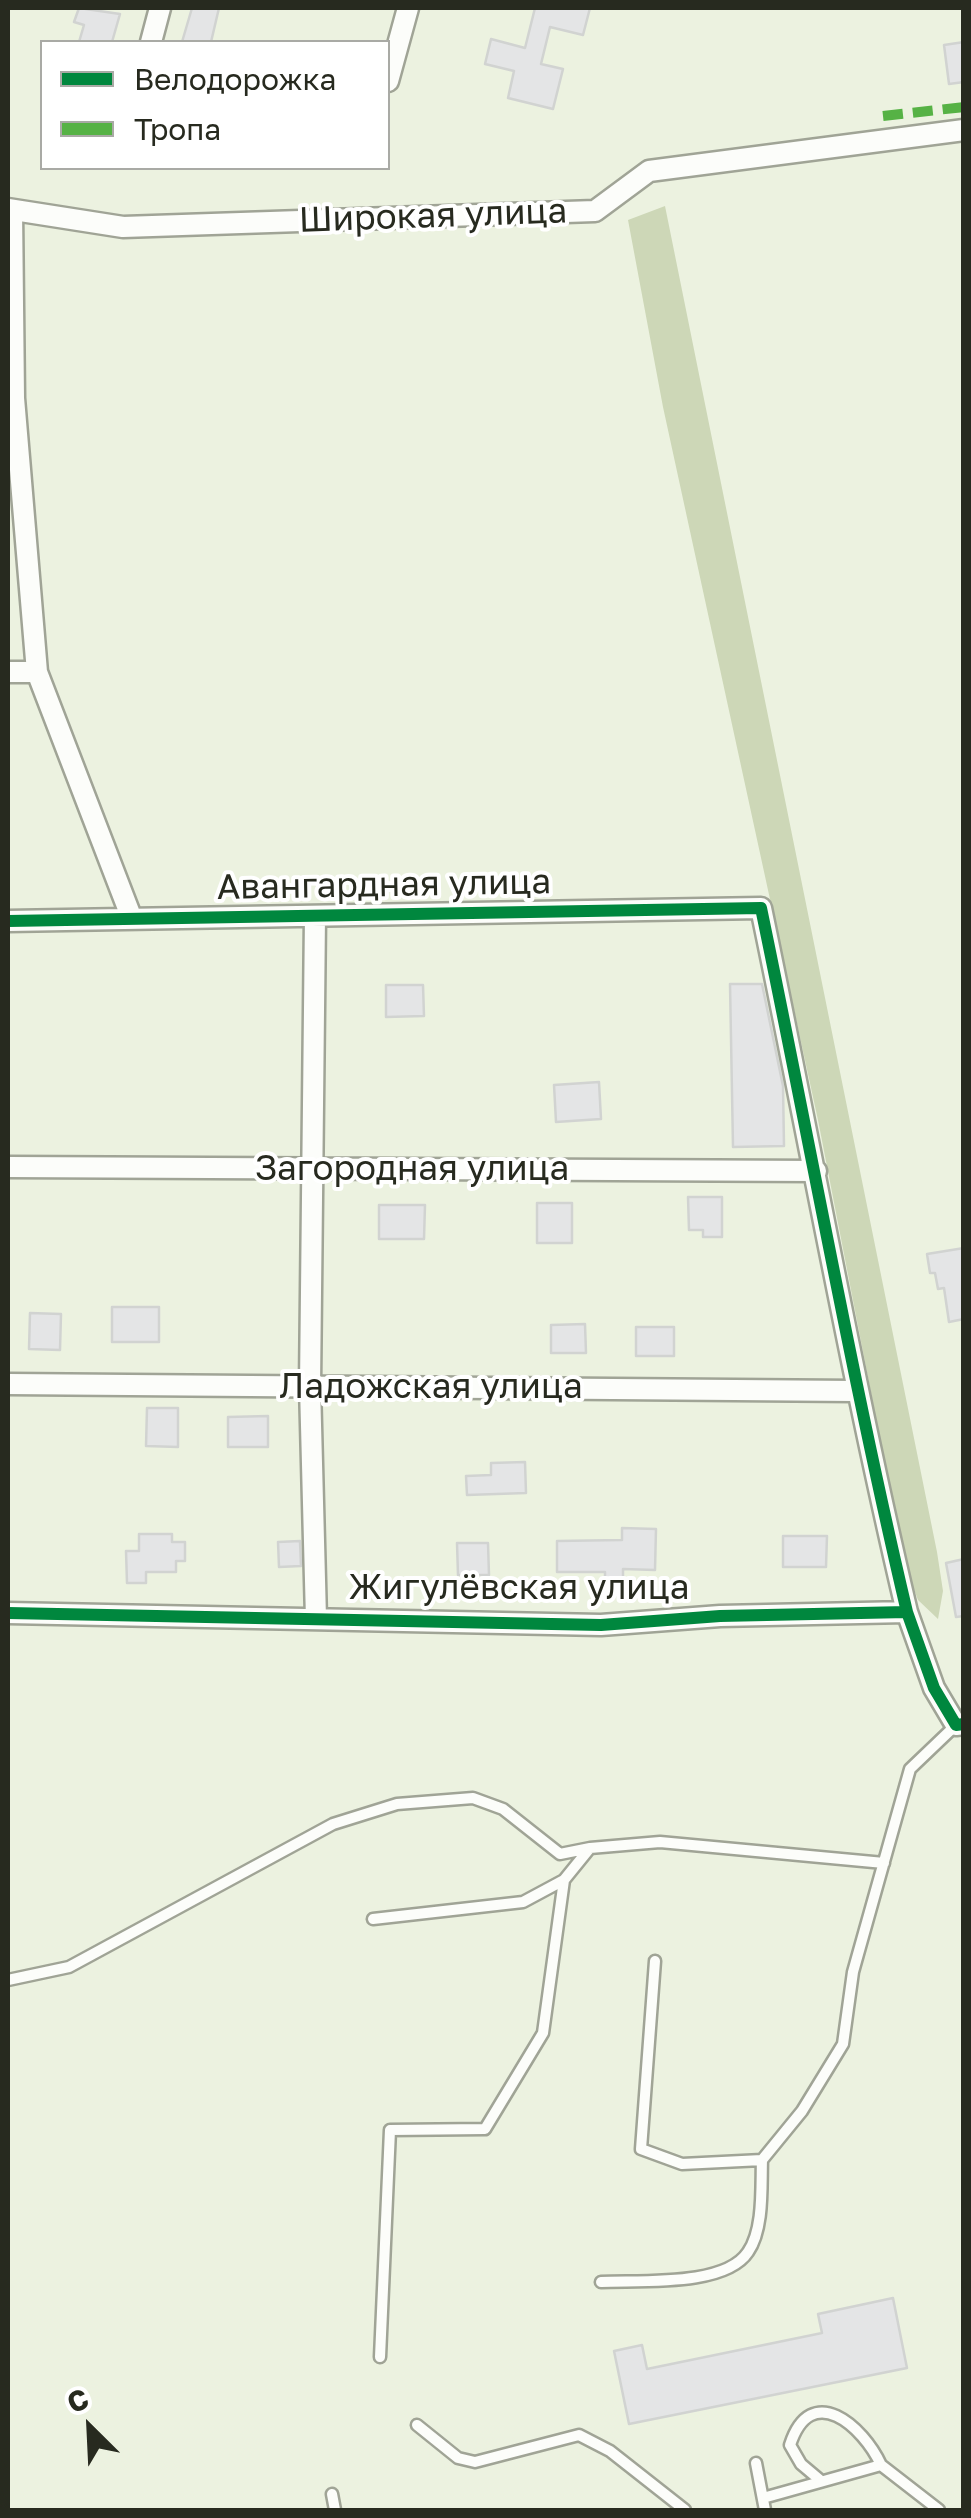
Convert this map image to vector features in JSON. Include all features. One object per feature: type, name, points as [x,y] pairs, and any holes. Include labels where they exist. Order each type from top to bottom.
[{"type":"street","points":[[152,40],[160,8]]},
{"type":"street","points":[[390,74],[408,8]]},
{"type":"street","name":"Широкая улица","points":[[10,210],[123,228],[595,211],[649,170],[964,130]]},
{"type":"street","points":[[10,210],[11,398],[37,672],[132,919]]},
{"type":"street","points":[[8,672],[37,672]]},
{"type":"street","name":"Авангардная улица","points":[[8,921],[760,908],[816,1172]]},
{"type":"street","points":[[314,916],[310,1386],[316,1619]]},
{"type":"street","name":"Загородная улица","points":[[8,1167],[816,1172]]},
{"type":"street","points":[[816,1172],[855,1391],[907,1612],[934,1688],[960,1724]]},
{"type":"street","name":"Ладожская улица","points":[[8,1384],[855,1391]]},
{"type":"street","name":"Жигулёвская улица","points":[[8,1612],[600,1625],[907,1612]]},
{"type":"lane","points":[[602,2282],[716,2276],[748,2252],[761,2205],[762,2160],[802,2111],[843,2044],[853,1972],[910,1769],[960,1724]]},
{"type":"lane","points":[[8,1980],[69,1968],[333,1824],[397,1804],[473,1798],[503,1809],[560,1854],[660,1842],[884,1863]]},
{"type":"lane","points":[[373,1920],[523,1902],[564,1880],[590,1848]]},
{"type":"lane","points":[[380,2358],[390,2130],[484,2129],[543,2033],[564,1880]]},
{"type":"lane","points":[[654,1961],[641,2149],[682,2164],[762,2160]]},
{"type":"lane","points":[[820,2480],[801,2464],[790,2445],[795,2428],[813,2414],[830,2413],[857,2426],[881,2465],[939,2510]]},
{"type":"lane","points":[[417,2425],[458,2458],[475,2462],[579,2435],[610,2451],[685,2510]]},
{"type":"lane","points":[[756,2463],[764,2504],[820,2480],[881,2465]]},
{"type":"lane","points":[[332,2494],[335,2510]]},
{"type":"green space","points":[[665,206],[937,1552],[943,1591],[938,1619],[918,1600],[904,1563],[818,1120],[663,407],[628,220]]},
{"type":"building","points":[[79,8],[120,14],[113,40],[80,40],[84,25],[74,22]]},
{"type":"building","points":[[192,8],[219,8],[211,40],[183,40]]},
{"type":"building","points":[[535,8],[590,8],[583,35],[550,27],[541,64],[563,69],[553,109],[508,98],[514,71],[485,64],[491,39],[525,48]]},
{"type":"building","points":[[964,42],[964,82],[949,84],[944,45]]},
{"type":"building","points":[[730,984],[762,984],[783,1086],[784,1146],[733,1147]]},
{"type":"building","points":[[386,985],[423,985],[424,1016],[386,1017]]},
{"type":"building","points":[[599,1082],[601,1119],[556,1122],[554,1085]]},
{"type":"building","points":[[688,1197],[722,1197],[722,1237],[703,1237],[703,1230],[689,1230]]},
{"type":"building","points":[[537,1203],[572,1203],[572,1243],[537,1243]]},
{"type":"building","points":[[379,1205],[425,1205],[424,1239],[379,1239]]},
{"type":"building","points":[[964,1248],[964,1319],[949,1322],[944,1288],[938,1289],[935,1273],[930,1273],[927,1254]]},
{"type":"building","points":[[112,1307],[159,1307],[159,1342],[112,1342]]},
{"type":"building","points":[[30,1313],[61,1314],[60,1350],[29,1349]]},
{"type":"building","points":[[585,1324],[586,1353],[551,1353],[551,1325]]},
{"type":"building","points":[[636,1327],[674,1327],[674,1356],[636,1356]]},
{"type":"building","points":[[147,1408],[178,1408],[178,1447],[146,1446]]},
{"type":"building","points":[[268,1416],[268,1447],[228,1447],[228,1417]]},
{"type":"building","points":[[525,1462],[526,1493],[467,1495],[466,1476],[491,1475],[491,1463]]},
{"type":"building","points":[[622,1528],[656,1529],[655,1570],[623,1569],[623,1583],[605,1582],[605,1572],[557,1572],[557,1541],[622,1540]]},
{"type":"building","points":[[139,1534],[172,1534],[172,1542],[185,1542],[185,1561],[176,1561],[176,1572],[146,1572],[146,1583],[127,1583],[126,1551],[139,1551]]},
{"type":"building","points":[[783,1536],[827,1536],[826,1567],[783,1567]]},
{"type":"building","points":[[300,1541],[301,1566],[279,1567],[278,1542]]},
{"type":"building","points":[[457,1543],[488,1543],[489,1575],[458,1575]]},
{"type":"building","points":[[964,1559],[964,1616],[956,1617],[946,1563]]},
{"type":"building","points":[[893,2298],[907,2368],[629,2424],[614,2351],[642,2345],[647,2369],[822,2333],[818,2314]]},
{"type":"marked path","points":[[883,116],[964,107]]},
{"type":"cycle path","points":[[8,921],[761,908],[907,1612]]},
{"type":"cycle path","points":[[8,1613],[601,1625],[720,1616],[907,1612],[934,1688],[956,1725],[964,1724]]}]
